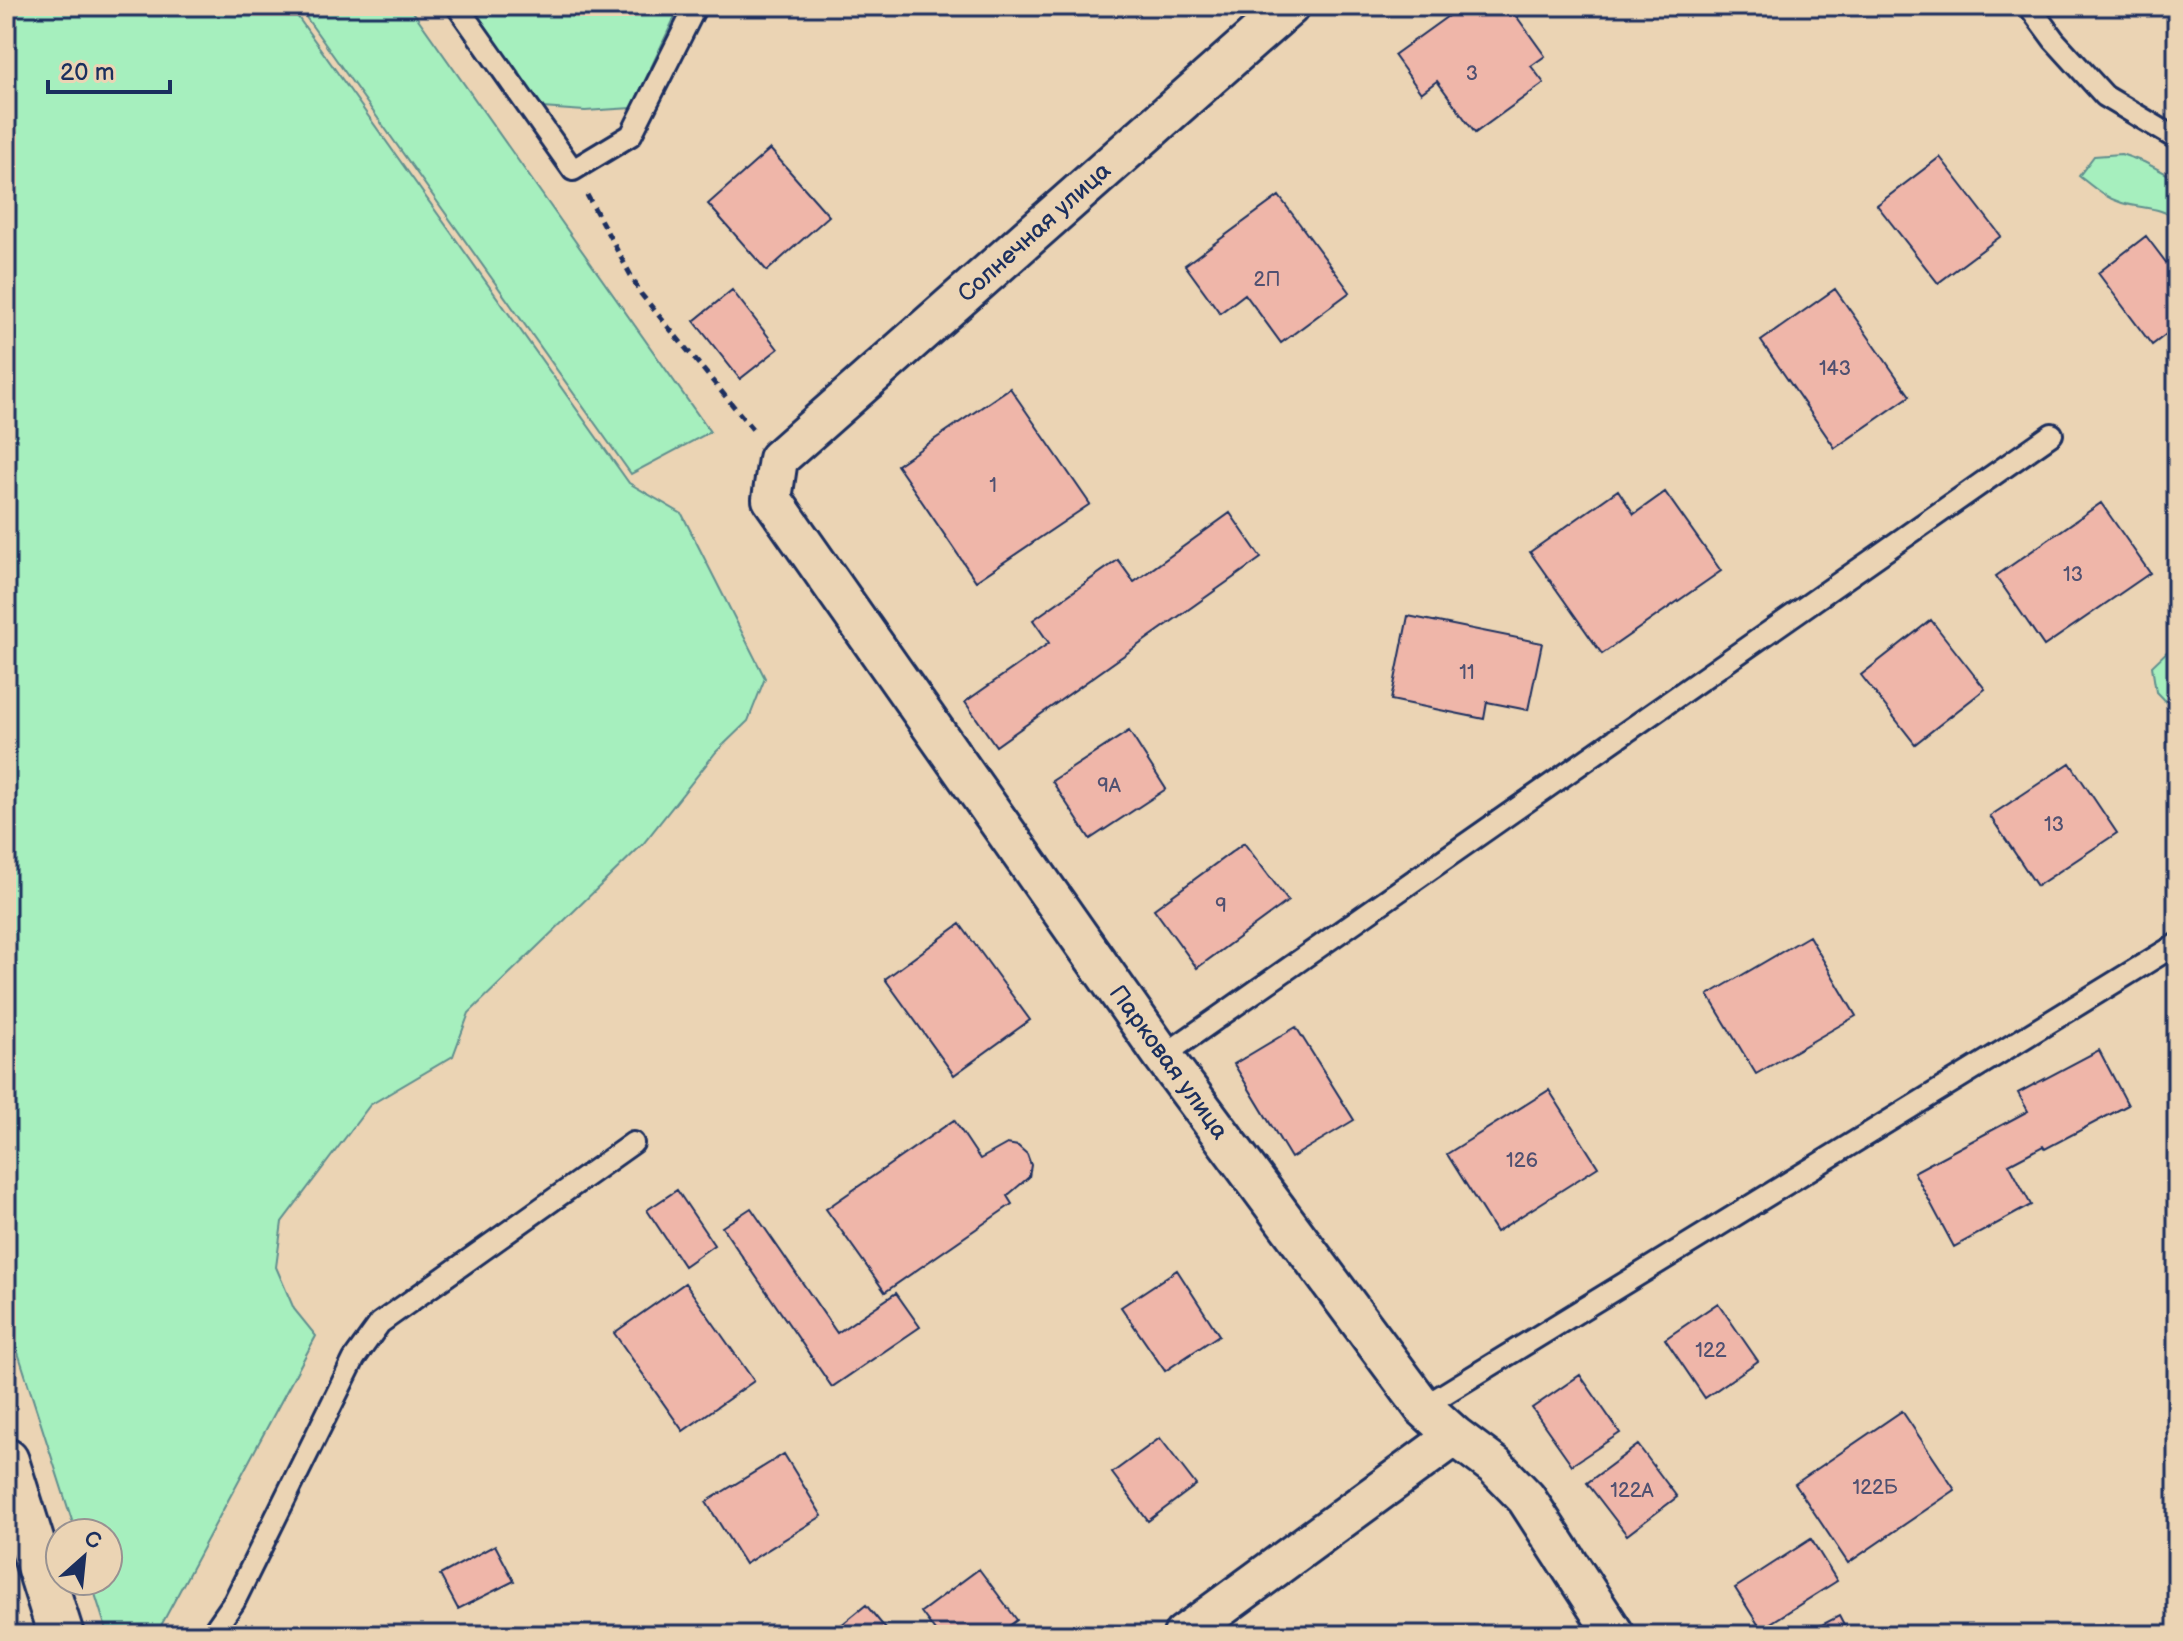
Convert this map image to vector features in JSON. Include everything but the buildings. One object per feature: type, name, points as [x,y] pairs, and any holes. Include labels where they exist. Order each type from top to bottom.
[{"type":"street","name":"Солнечная улица","points":[[778,459],[1290,6]]},
{"type":"street","name":"Парковая улица","points":[[778,459],[772,499],[1163,1056],[1423,1407],[1495,1466],[1526,1498],[1615,1635]]},
{"type":"street","points":[[1183,1635],[1455,1436]]},
{"type":"street","points":[[6,1461],[61,1635]]},
{"type":"lane","points":[[457,6],[573,170],[631,135],[696,6]]},
{"type":"lane","points":[[2029,6],[2054,40],[2105,96],[2177,139]]},
{"type":"lane","points":[[1163,1056],[2052,434]]},
{"type":"lane","points":[[1423,1407],[2177,944]]},
{"type":"lane","points":[[211,1635],[234,1602],[354,1359],[380,1323],[633,1143]]},
{"type":"path","points":[[573,170],[641,294],[778,459]]},
{"type":"green space","points":[[6,6],[290,6],[629,483],[682,514],[765,678],[748,721],[716,752],[643,844],[469,1013],[453,1056],[370,1105],[282,1222],[276,1267],[294,1309],[316,1336],[156,1635],[108,1635],[96,1597],[124,1597],[124,1517],[71,1517],[6,1315]]},
{"type":"green space","points":[[298,6],[409,6],[710,432],[631,474]]},
{"type":"green space","points":[[467,6],[680,6],[632,108],[585,111],[542,108]]},
{"type":"green space","points":[[2121,154],[2177,179],[2177,220],[2158,210],[2116,201],[2079,176],[2094,156]]},
{"type":"green space","points":[[2177,642],[2177,714],[2156,692],[2152,666]]}]
